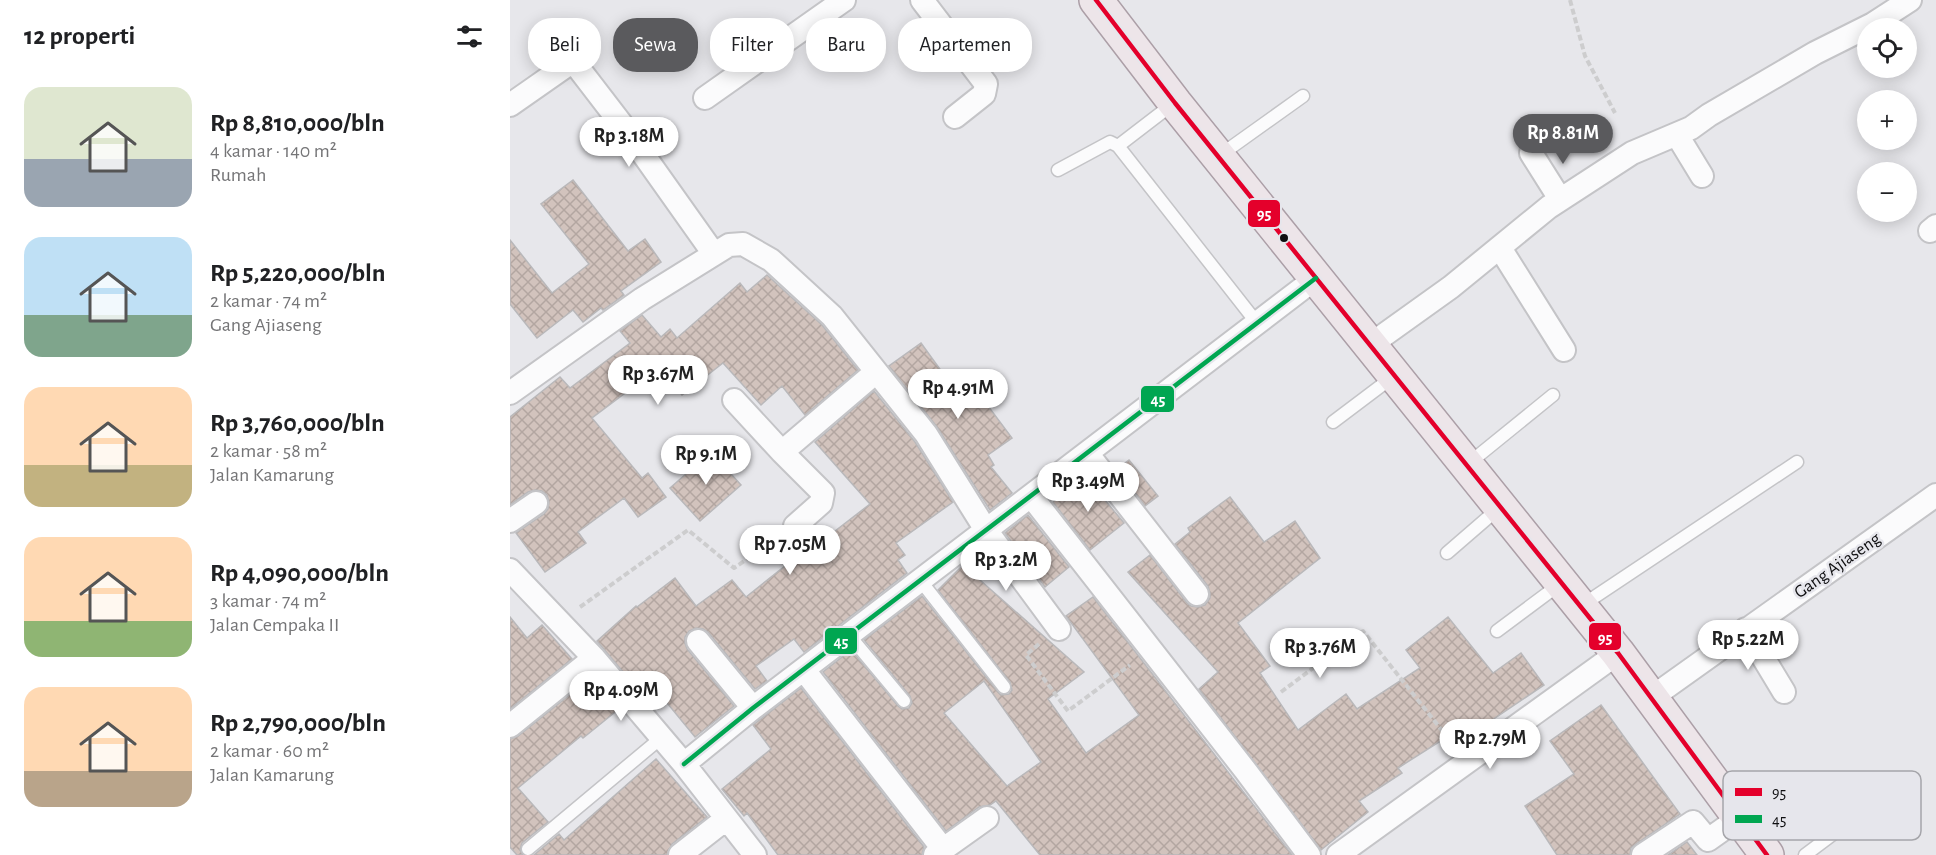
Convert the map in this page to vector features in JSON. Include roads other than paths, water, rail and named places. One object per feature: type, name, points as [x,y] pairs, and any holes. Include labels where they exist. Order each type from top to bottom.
[{"type":"main road","points":[[1096,0],[1174,103],[1618,653],[1723,796]]},
{"type":"main road","points":[[1756,840],[1767,855]]},
{"type":"street","points":[[705,98],[844,0]]},
{"type":"street","points":[[922,0],[986,84],[984,94],[955,117]]},
{"type":"street","points":[[1370,345],[1451,287],[1560,200],[1632,153],[1677,135],[1815,53],[1873,24],[1910,0]]},
{"type":"street","points":[[510,105],[573,61],[626,130],[714,254]]},
{"type":"street","points":[[1677,135],[1702,176]]},
{"type":"street","points":[[1531,153],[1560,200]]},
{"type":"street","points":[[510,393],[642,299],[729,245],[743,244],[771,260],[832,316],[926,434],[986,530],[1059,629]]},
{"type":"street","points":[[1500,248],[1564,350]]},
{"type":"street","points":[[684,764],[849,634],[1316,278]]},
{"type":"street","points":[[782,452],[876,372]]},
{"type":"street","points":[[734,400],[823,493],[821,503],[795,526]]},
{"type":"street","points":[[1087,453],[1197,594]]},
{"type":"street","name":"Gang Ajiaseng","points":[[1651,698],[1936,495]]},
{"type":"street","points":[[1031,496],[1309,855]]},
{"type":"street","points":[[510,521],[536,503]]},
{"type":"street","points":[[511,574],[560,621],[594,658],[684,764],[755,855]]},
{"type":"street","points":[[1746,629],[1784,692]]},
{"type":"street","points":[[698,640],[753,708]]},
{"type":"street","points":[[1338,855],[1618,653]]},
{"type":"street","points":[[510,726],[594,658]]},
{"type":"street","points":[[804,670],[939,852],[987,818]]},
{"type":"street","points":[[680,855],[726,819]]},
{"type":"street","points":[[1643,855],[1693,822],[1708,840],[1723,829]]},
{"type":"lane","points":[[1218,156],[1303,96]]},
{"type":"lane","points":[[1118,146],[1174,103]]},
{"type":"lane","points":[[1058,170],[1110,142],[1118,146],[1257,323]]},
{"type":"lane","points":[[1333,422],[1394,376]]},
{"type":"lane","points":[[1467,466],[1553,395]]},
{"type":"lane","points":[[1497,631],[1571,595],[1797,462]]},
{"type":"lane","points":[[1447,553],[1500,507]]},
{"type":"lane","points":[[920,580],[1004,687]]},
{"type":"lane","points":[[849,634],[904,701]]},
{"type":"lane","points":[[528,849],[662,738]]},
{"type":"lane","points":[[1805,855],[1825,840]]}]
